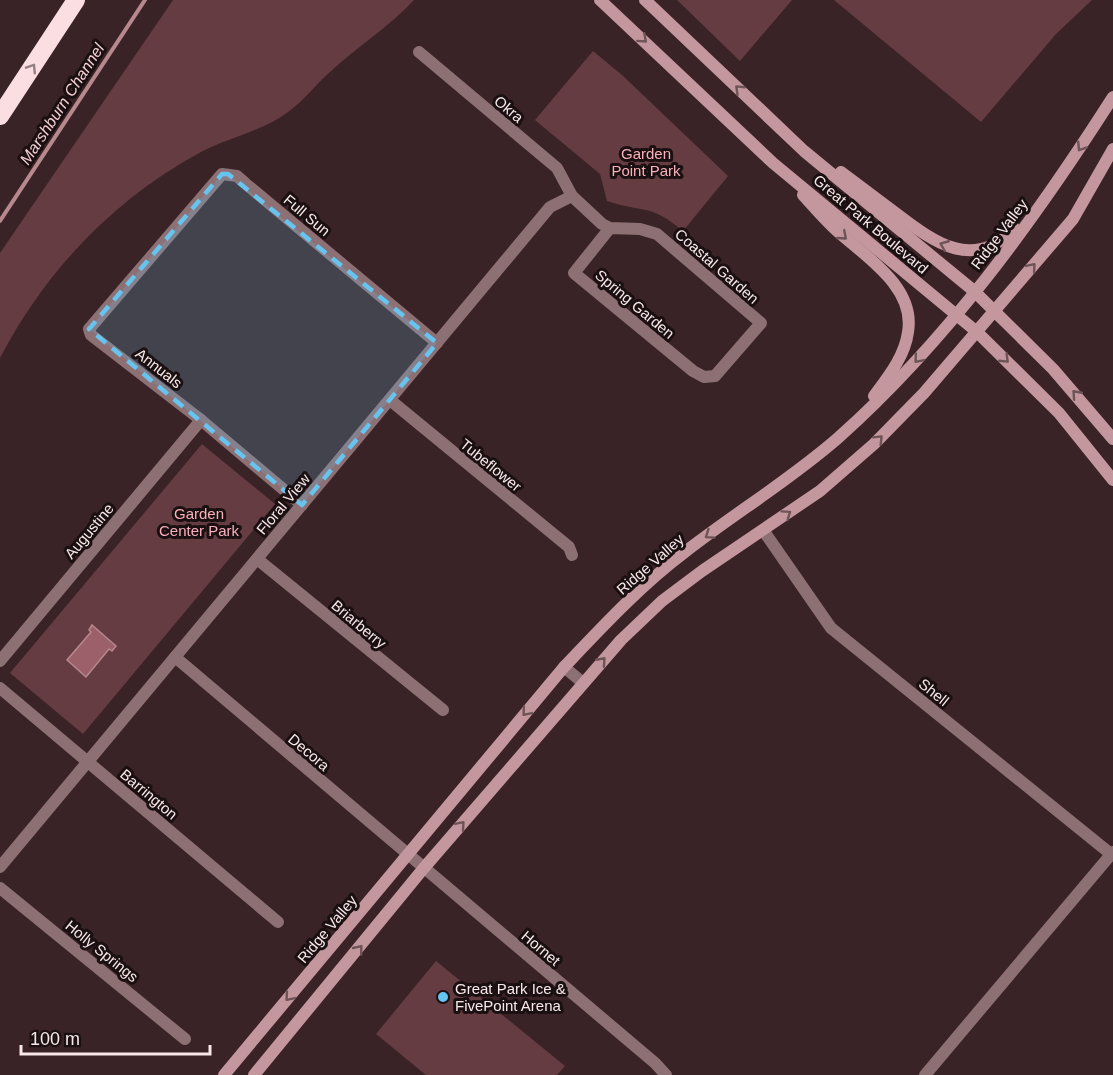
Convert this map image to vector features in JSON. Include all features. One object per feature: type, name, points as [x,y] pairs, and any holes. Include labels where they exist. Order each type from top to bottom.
[{"type":"highway","points":[[0,116],[76,0]]},
{"type":"main road","name":"Great Park Boulevard","points":[[600,0],[773,163],[977,332],[1059,413],[1113,480]]},
{"type":"main road","name":"Great Park Boulevard","points":[[645,0],[804,151],[974,291],[1053,369],[1113,440]]},
{"type":"main road","name":"Ridge Valley","points":[[224,1075],[564,667],[612,616],[684,552],[818,455],[904,375],[974,291],[1045,198],[1113,97]]},
{"type":"main road","points":[[764,113],[926,236],[947,247],[972,250],[997,244],[1045,198]]},
{"type":"main road","points":[[254,1075],[423,869],[582,682],[662,601],[820,490],[874,444],[924,393],[1073,219],[1113,149]]},
{"type":"main road","points":[[773,163],[832,226],[893,282],[908,311],[909,331],[894,368],[857,421]]},
{"type":"street","name":"Okra","points":[[419,52],[557,168],[572,196]]},
{"type":"street","name":"Full Sun","points":[[165,241],[222,174],[237,176],[437,343]]},
{"type":"street","points":[[572,196],[610,228]]},
{"type":"street","name":"Floral View","points":[[0,867],[550,207],[572,196]]},
{"type":"street","name":"Coastal Garden","points":[[610,228],[640,229],[657,234],[761,323],[715,376],[704,377],[693,371]]},
{"type":"street","name":"Spring Garden","points":[[610,228],[574,273],[693,371]]},
{"type":"street","name":"Annuals","points":[[165,241],[89,329],[89,332],[201,420],[302,505]]},
{"type":"street","name":"Tubeflower","points":[[390,400],[569,547],[572,555]]},
{"type":"street","name":"Augustine","points":[[0,661],[201,420]]},
{"type":"street","name":"Shell","points":[[763,530],[831,628],[1112,853]]},
{"type":"street","name":"Briarberry","points":[[257,559],[443,710]]},
{"type":"street","name":"Decora","points":[[175,657],[423,869]]},
{"type":"street","points":[[564,667],[582,682]]},
{"type":"street","name":"Barrington","points":[[0,688],[278,922]]},
{"type":"street","points":[[925,1075],[1112,853]]},
{"type":"street","name":"Hornet","points":[[423,869],[655,1063],[666,1075]]},
{"type":"street","name":"Holly Springs","points":[[0,888],[184,1039]]},
{"type":"highlighted area","points":[[222,174],[228,174],[437,343],[302,505],[89,329]]},
{"type":"green space","points":[[173,0],[414,0],[331,71],[288,112],[268,124],[201,152],[139,192],[111,215],[85,240],[39,295],[0,358],[0,253]]},
{"type":"green space","points":[[677,0],[792,0],[740,61]]},
{"type":"green space","points":[[834,0],[1092,0],[1056,34],[981,122]]},
{"type":"green space","name":"Garden Point Park","points":[[593,51],[622,75],[728,176],[683,231],[654,212],[607,201],[600,174],[535,120]]},
{"type":"green space","name":"Garden Center Park","points":[[202,444],[275,504],[83,734],[10,673]]},
{"type":"green space","name":"Great Park Ice & FivePoint Arena","points":[[436,961],[565,1066],[557,1075],[426,1075],[376,1034]]},
{"type":"shaded area","points":[[92,625],[116,646],[112,651],[109,649],[86,677],[67,660],[91,632],[89,630]]},
{"type":"waterway","name":"Marshburn Channel","points":[[0,221],[145,0]]},
{"type":"place","name":"Great Park Ice & FivePoint Arena","points":[[443,997]]}]
